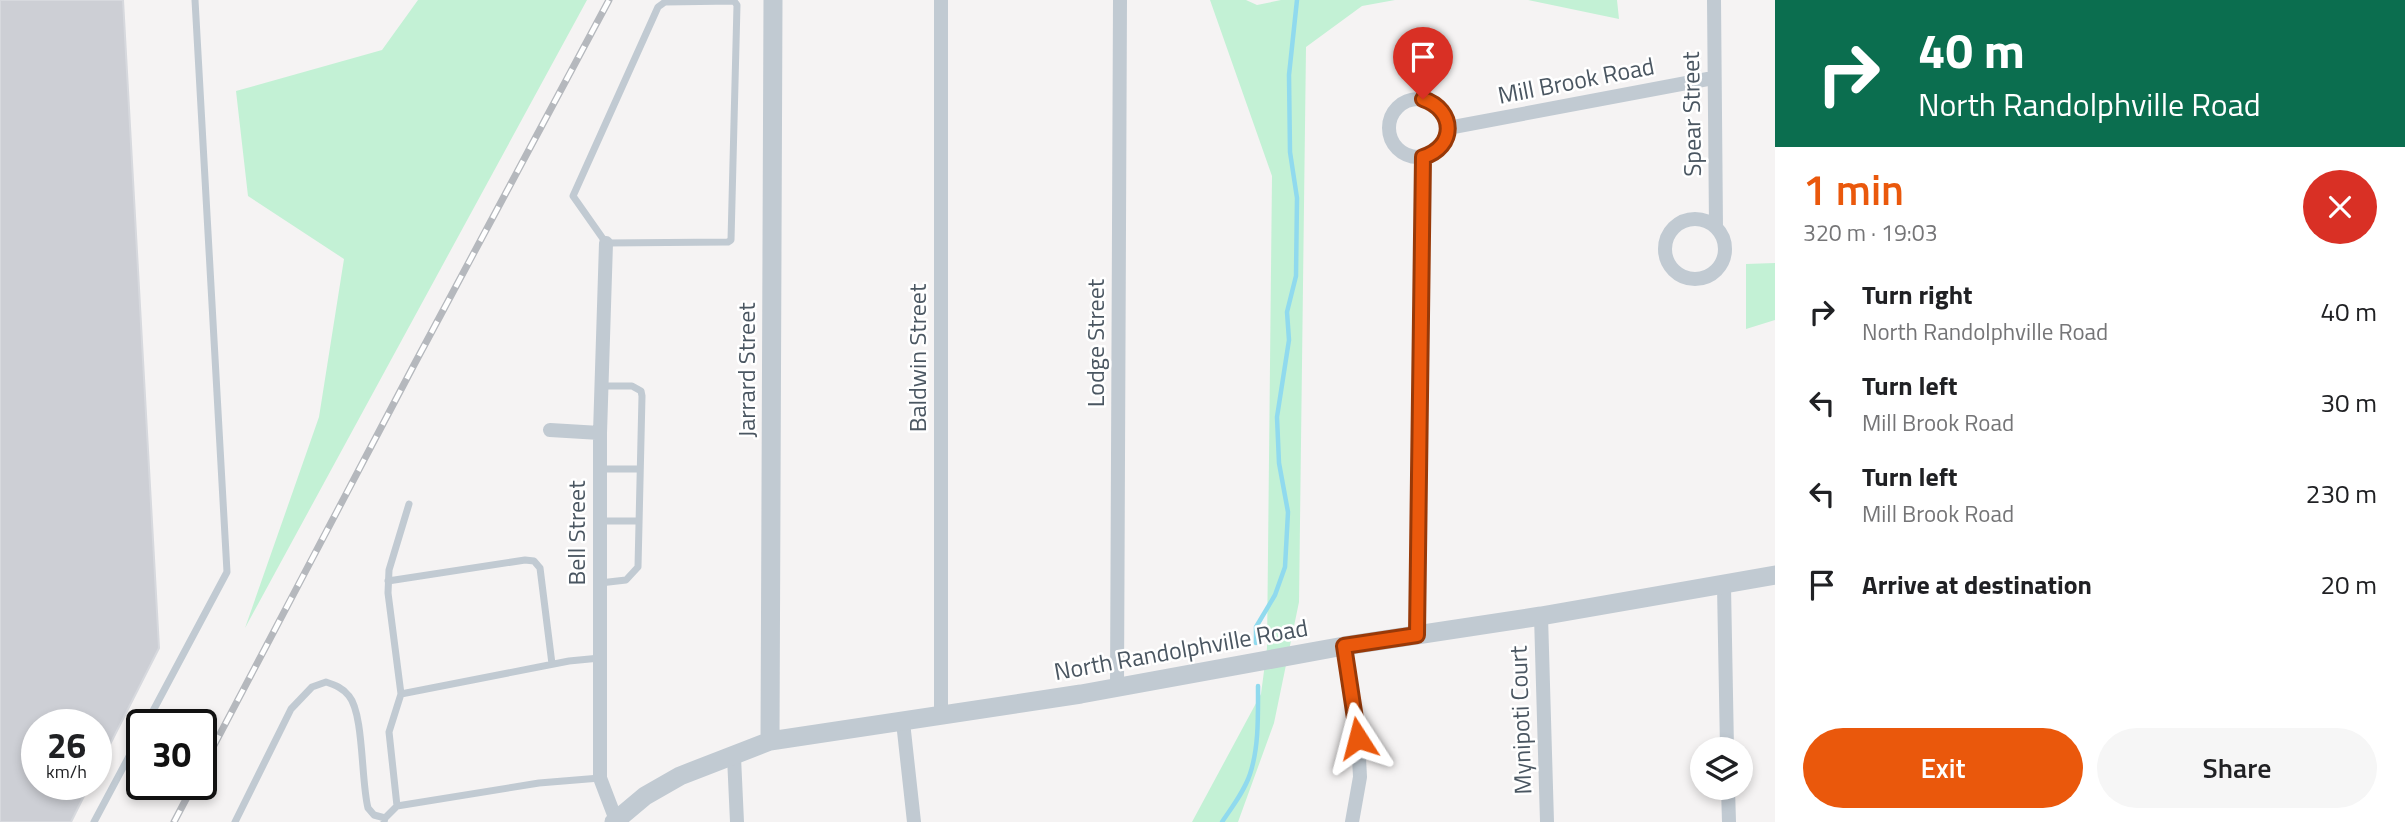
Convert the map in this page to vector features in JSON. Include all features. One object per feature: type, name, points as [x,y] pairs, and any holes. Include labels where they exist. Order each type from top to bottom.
[{"type":"street","name":"Jarrard Street","points":[[770,741],[773,0]]},
{"type":"street","name":"Baldwin Street","points":[[941,716],[942,0]]},
{"type":"street","name":"Lodge Street","points":[[1116,687],[1120,0]]},
{"type":"street","name":"Spear Street","points":[[1714,0],[1716,227],[1725,245],[1721,264],[1715,271],[1698,279],[1689,279],[1674,272],[1665,256],[1664,246],[1672,229],[1688,219],[1706,221],[1716,227]]},
{"type":"street","name":"Mill Brook Road","points":[[1448,128],[1713,78]]},
{"type":"street","points":[[1413,99],[1423,99],[1433,102],[1446,118],[1448,128],[1441,147],[1433,154],[1423,157],[1405,155],[1392,142],[1389,124],[1397,108],[1413,99]]},
{"type":"street","points":[[1417,635],[1423,157]]},
{"type":"street","name":"Bell Street","points":[[606,243],[600,433],[600,778],[615,821]]},
{"type":"street","points":[[550,430],[600,433]]},
{"type":"street","name":"North Randolphville Road","points":[[615,821],[645,796],[680,776],[770,741],[941,716],[1344,646],[1724,586],[1775,575]]},
{"type":"street","points":[[1724,586],[1727,737]]},
{"type":"street","name":"Mynipoti Court","points":[[1541,616],[1547,822]]},
{"type":"street","points":[[1344,646],[1360,764],[1352,822]]},
{"type":"street","points":[[903,722],[914,822]]},
{"type":"street","points":[[734,757],[737,822]]},
{"type":"street","points":[[1728,800],[1729,822]]},
{"type":"lane","points":[[154,709],[227,572],[195,0]]},
{"type":"lane","points":[[665,2],[737,2],[731,240],[606,243],[573,196],[658,7],[665,2]]},
{"type":"lane","points":[[600,583],[619,583],[626,580],[638,567],[642,396],[641,391],[632,386],[603,386]]},
{"type":"lane","points":[[600,469],[640,468]]},
{"type":"lane","points":[[397,806],[389,732],[401,694],[388,580],[409,504]]},
{"type":"lane","points":[[600,521],[639,521]]},
{"type":"lane","points":[[388,580],[525,560],[534,561],[540,568],[552,664]]},
{"type":"lane","points":[[401,694],[552,664],[600,659]]},
{"type":"lane","points":[[235,822],[291,709],[312,687],[326,682],[340,688],[351,698],[357,715],[368,808],[384,820],[397,806],[539,783],[600,778]]},
{"type":"lane","points":[[94,822],[126,762]]},
{"type":"green space","points":[[418,0],[587,0],[245,628],[319,417],[344,259],[248,196],[236,91],[382,50]]},
{"type":"green space","points":[[1210,0],[1246,0],[1257,5],[1281,0],[1395,0],[1362,6],[1306,47],[1299,602],[1274,723],[1238,822],[1192,822],[1261,694],[1267,648],[1272,176]]},
{"type":"green space","points":[[1528,0],[1617,0],[1619,19]]},
{"type":"green space","points":[[1775,263],[1775,320],[1746,329],[1746,264]]},
{"type":"building","points":[[0,0],[123,0],[159,648],[112,741],[112,709],[21,709],[21,800],[82,800],[71,822],[0,822]]},
{"type":"waterway","points":[[1256,643],[1256,627],[1275,595],[1285,567],[1288,512],[1279,463],[1277,417],[1289,340],[1287,312],[1296,276],[1297,198],[1290,152],[1289,75],[1297,0]]},
{"type":"waterway","points":[[1222,822],[1238,799],[1253,764],[1258,686]]},
{"type":"railway","points":[[217,740],[609,0]]},
{"type":"railway","points":[[174,822],[186,800]]},
{"type":"route","points":[[1358,738],[1344,646],[1417,635],[1423,157],[1433,154],[1441,147],[1448,128],[1441,109],[1433,102],[1423,99]]}]
